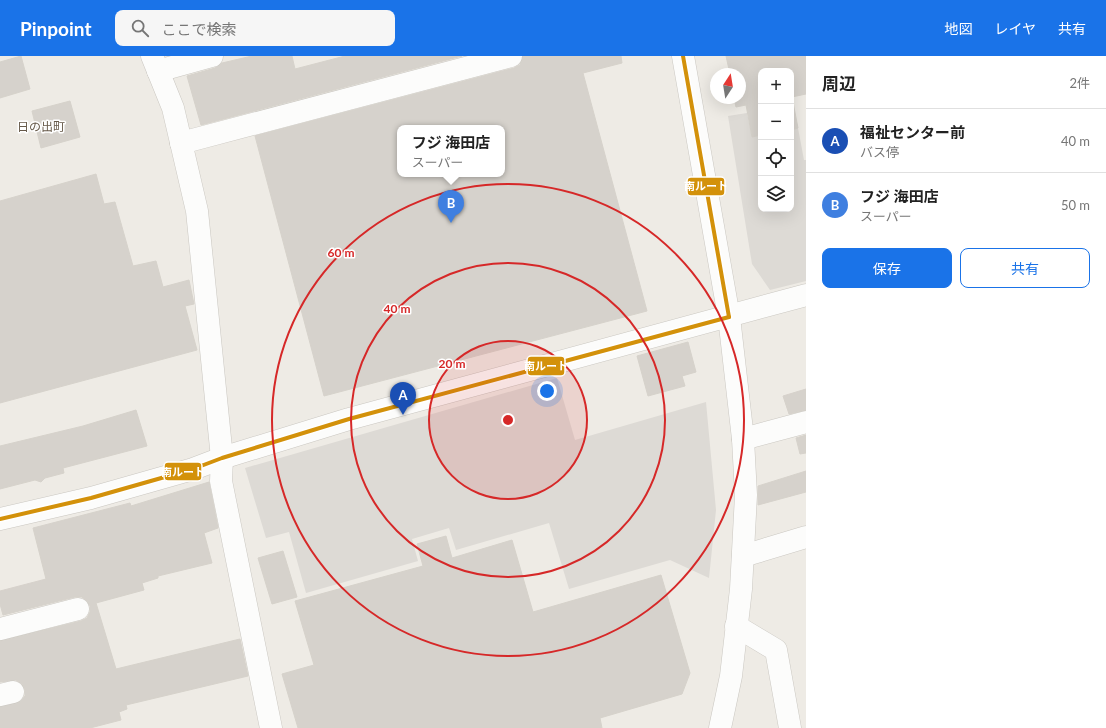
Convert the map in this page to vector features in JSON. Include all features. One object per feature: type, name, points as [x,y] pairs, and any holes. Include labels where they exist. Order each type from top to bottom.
[{"type":"street","points":[[212,56],[155,64],[173,108],[197,211],[222,458],[221,481],[272,728]]},
{"type":"street","points":[[181,143],[511,56]]},
{"type":"street","points":[[683,56],[729,317],[743,439],[746,496],[743,556],[731,676],[720,728]]},
{"type":"street","points":[[0,519],[112,492],[193,469],[222,458],[349,419],[806,295]]},
{"type":"street","points":[[743,439],[806,422]]},
{"type":"street","points":[[743,556],[806,537]]},
{"type":"street","points":[[0,629],[78,609]]},
{"type":"street","points":[[736,626],[776,650],[790,728]]},
{"type":"shaded area","points":[[747,113],[752,137],[758,136],[758,212],[794,212],[794,129],[798,128],[804,160],[806,160],[806,281],[770,290],[752,264],[728,116]]},
{"type":"shaded area","points":[[557,378],[575,440],[706,402],[716,510],[709,578],[670,560],[569,589],[549,523],[456,550],[449,528],[412,539],[418,561],[306,593],[289,532],[266,538],[245,468]]},
{"type":"building","points":[[21,56],[30,89],[0,98],[0,62]]},
{"type":"building","points":[[252,56],[292,56],[295,69],[345,56],[462,56],[201,125],[187,76],[215,68],[222,63]]},
{"type":"building","points":[[523,56],[621,56],[622,63],[583,73],[647,311],[324,396],[255,136],[514,68],[520,65]]},
{"type":"building","points":[[726,56],[806,56],[806,94],[794,97],[794,68],[758,68],[758,136],[752,137],[746,105],[736,107],[735,104],[746,104],[746,68],[729,68]]},
{"type":"building","points":[[70,101],[80,137],[41,148],[32,111]]},
{"type":"building","points":[[794,107],[798,128],[794,129]]},
{"type":"building","points":[[96,174],[104,204],[115,202],[133,266],[156,261],[163,287],[189,280],[194,304],[185,306],[197,350],[0,403],[0,201]]},
{"type":"building","points":[[688,342],[696,372],[682,376],[685,386],[648,396],[637,356]]},
{"type":"building","points":[[806,389],[806,410],[789,414],[783,396]]},
{"type":"building","points":[[136,410],[147,446],[63,468],[64,473],[45,478],[41,482],[35,480],[0,489],[0,446],[83,426]]},
{"type":"building","points":[[806,435],[806,453],[800,454],[796,438]]},
{"type":"building","points":[[806,471],[806,492],[758,505],[758,486]]},
{"type":"building","points":[[209,482],[218,528],[204,533],[212,563],[158,576],[158,578],[142,583],[144,590],[96,603],[116,669],[240,639],[248,676],[126,705],[127,709],[119,712],[121,720],[90,728],[0,728],[0,707],[21,701],[25,696],[25,690],[22,684],[16,680],[0,682],[0,641],[81,621],[87,618],[90,612],[90,606],[87,601],[82,597],[75,597],[3,615],[0,604],[0,591],[46,579],[33,528],[130,503],[131,506]]},
{"type":"building","points":[[446,536],[452,558],[512,540],[533,612],[661,575],[690,673],[682,694],[600,718],[602,728],[298,728],[282,674],[314,665],[295,601],[423,566],[417,544]]},
{"type":"building","points":[[283,551],[297,597],[272,604],[258,558]]},
{"type":"transit line","name":"南ルート","points":[[683,56],[729,317]]},
{"type":"transit line","name":"南ルート","points":[[0,519],[91,498],[193,469],[222,458],[349,419],[729,317]]},
{"type":"place","name":"フジ 海田店","points":[[451,223]]},
{"type":"place","name":"福祉センター前","points":[[403,415]]},
{"type":"district","name":"日の出町","points":[[41,127]]}]
